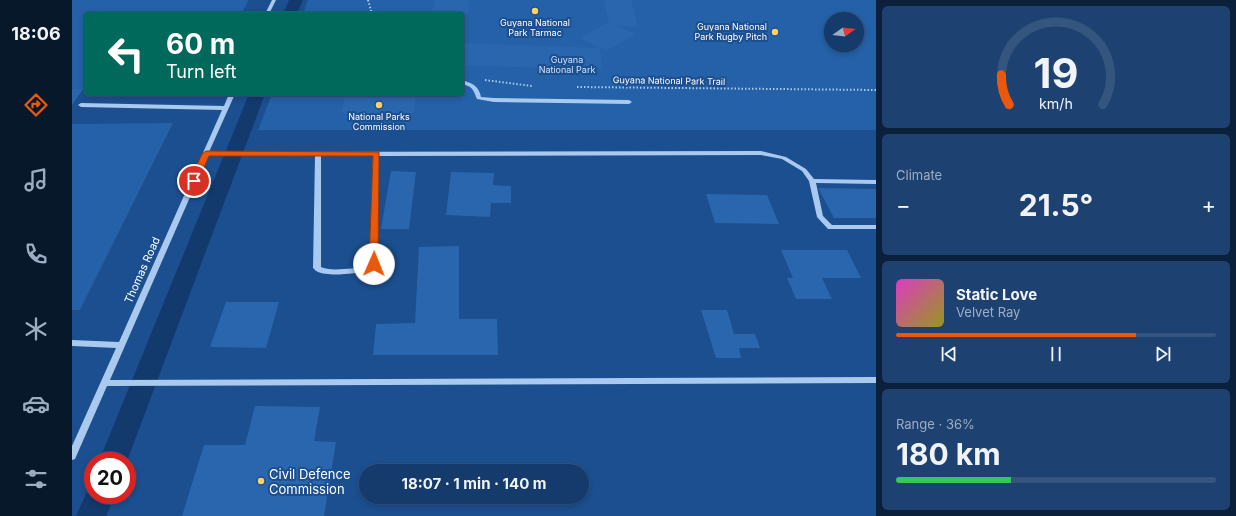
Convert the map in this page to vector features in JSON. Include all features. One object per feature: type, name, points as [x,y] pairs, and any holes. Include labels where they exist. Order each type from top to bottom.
[{"type":"street","points":[[268,12],[274,0]]},
{"type":"street","points":[[464,82],[474,85],[478,90],[479,98],[494,100],[629,102]]},
{"type":"street","name":"Thomas Road","points":[[72,456],[231,96]]},
{"type":"street","points":[[81,105],[226,108]]},
{"type":"street","points":[[318,154],[318,268],[323,272],[370,268],[373,266],[376,153]]},
{"type":"street","points":[[206,154],[761,153],[784,158],[804,170],[812,181],[820,217],[830,227],[876,227]]},
{"type":"street","points":[[812,181],[876,182]]},
{"type":"street","points":[[72,343],[121,344]]},
{"type":"street","points":[[104,383],[876,380]]},
{"type":"path","points":[[368,0],[371,12]]},
{"type":"path","points":[[485,80],[538,86]]},
{"type":"path","name":"Guyana National Park Trail","points":[[575,87],[876,90]]},
{"type":"green space","points":[[72,0],[249,0],[242,12],[84,12],[84,89],[72,89]]},
{"type":"green space","name":"Guyana National Park","points":[[308,0],[876,0],[876,130],[258,130],[271,96],[464,96],[464,12],[304,12]]},
{"type":"green space","points":[[173,123],[80,310],[72,310],[72,124]]},
{"type":"building","points":[[435,0],[470,0],[468,13],[432,12]]},
{"type":"building","points":[[604,0],[631,0],[638,26],[617,26],[636,34],[606,51],[600,48],[602,70],[464,65],[464,43],[599,48],[580,38],[609,22]]},
{"type":"building","points":[[72,89],[83,89],[72,105]]},
{"type":"building","name":"National Parks Commission","points":[[345,98],[415,98],[414,113],[341,113]]},
{"type":"building","points":[[391,171],[416,172],[409,229],[381,229]]},
{"type":"building","points":[[451,172],[494,173],[493,185],[511,186],[511,203],[491,203],[490,217],[446,215]]},
{"type":"building","points":[[818,188],[876,189],[876,218],[834,218]]},
{"type":"building","points":[[706,194],[767,195],[779,224],[715,223]]},
{"type":"building","points":[[459,246],[459,319],[497,319],[498,355],[373,355],[376,324],[415,323],[419,247]]},
{"type":"building","points":[[781,250],[847,250],[861,278],[822,278],[832,299],[796,299],[787,278],[793,278]]},
{"type":"building","points":[[226,302],[279,302],[266,348],[210,347]]},
{"type":"building","points":[[701,310],[727,310],[734,334],[755,334],[760,348],[739,348],[741,358],[716,358]]},
{"type":"building","name":"Civil Defence Commission","points":[[255,406],[320,407],[314,441],[336,442],[324,516],[182,516],[204,445],[245,445]]},
{"type":"waterway","points":[[291,12],[296,0]]},
{"type":"waterway","points":[[117,452],[256,96]]},
{"type":"waterway","points":[[91,516],[96,504]]},
{"type":"place","name":"Guyana National Park Tarmac","points":[[535,11]]},
{"type":"place","name":"Guyana National Park Rugby Pitch","points":[[775,32]]},
{"type":"place","name":"National Parks Commission","points":[[379,105]]},
{"type":"place","name":"Civil Defence Commission","points":[[261,481]]},
{"type":"route","points":[[194,181],[206,154],[376,153],[374,264]]}]
